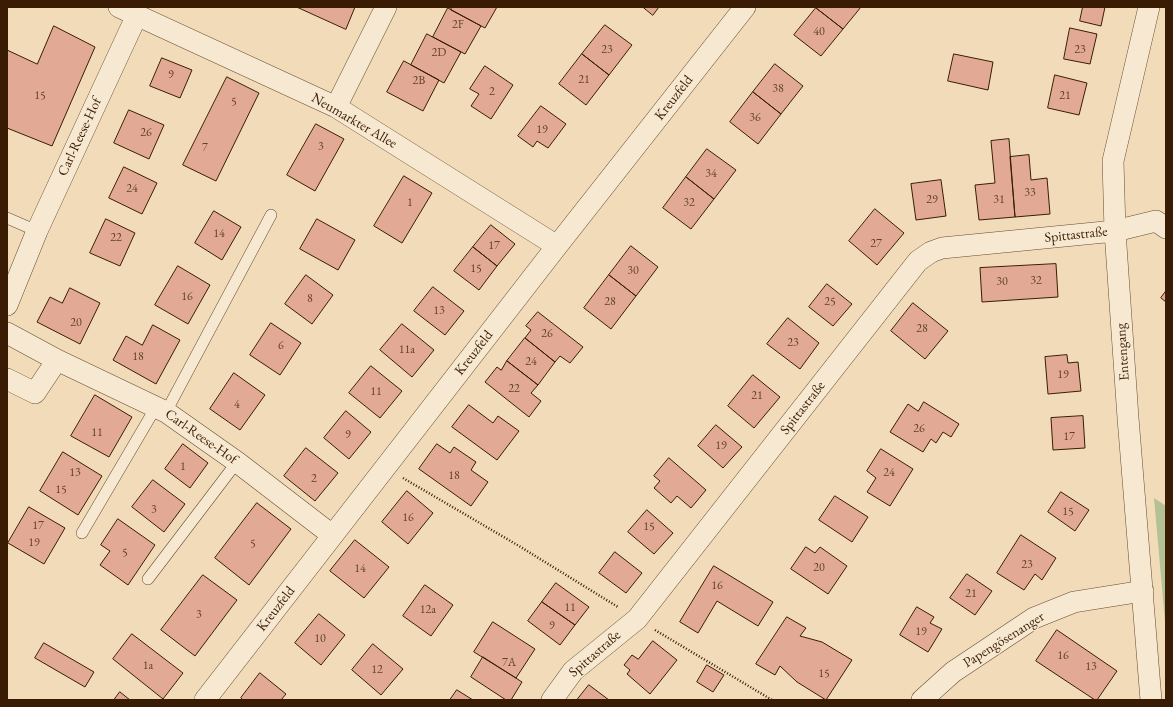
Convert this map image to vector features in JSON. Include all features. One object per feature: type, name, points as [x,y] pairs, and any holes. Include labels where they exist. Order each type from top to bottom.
[{"type":"street","points":[[336,107],[386,7]]},
{"type":"street","name":"Kreuzfeld","points":[[205,700],[557,246],[745,7]]},
{"type":"street","name":"Entengang","points":[[1149,7],[1113,161],[1115,231],[1128,418],[1151,700]]},
{"type":"street","name":"Neumarkter Allee","points":[[128,11],[336,107],[557,246]]},
{"type":"street","name":"Carl-Reese-Hof","points":[[7,305],[128,11]]},
{"type":"street","name":"Spittastraße","points":[[552,700],[573,671],[636,619],[918,261],[931,252],[942,248],[1115,231],[1156,221],[1166,228]]},
{"type":"street","name":"Carl-Reese-Hof","points":[[7,333],[57,360],[161,410],[237,462],[332,535]]},
{"type":"street","points":[[7,379],[35,393],[57,360]]},
{"type":"street","name":"Papengösenanger","points":[[922,700],[953,672],[1034,618],[1074,602],[1143,591]]},
{"type":"lane","points":[[82,533],[161,410],[271,215]]},
{"type":"lane","points":[[7,218],[37,231]]},
{"type":"lane","points":[[148,579],[237,462]]},
{"type":"path","points":[[385,467],[519,546],[636,619],[772,700]]},
{"type":"green space","points":[[1154,498],[1166,506],[1166,633]]},
{"type":"building","points":[[297,7],[355,7],[346,29]]},
{"type":"building","points":[[452,7],[497,7],[485,28],[451,10]]},
{"type":"building","points":[[643,7],[659,7],[653,15]]},
{"type":"building","points":[[861,7],[843,29],[816,8]]},
{"type":"building","points":[[1083,7],[1105,7],[1101,26],[1080,21]]},
{"type":"building","points":[[448,8],[481,26],[465,54],[433,37]]},
{"type":"building","points":[[816,8],[843,29],[821,56],[794,35]]},
{"type":"building","points":[[605,25],[632,45],[609,75],[582,54]]},
{"type":"building","points":[[54,26],[95,47],[52,146],[7,128],[7,50],[37,64]]},
{"type":"building","points":[[1070,28],[1097,34],[1090,64],[1064,59]]},
{"type":"building","points":[[427,34],[461,52],[444,83],[411,65]]},
{"type":"building","points":[[582,54],[609,75],[586,105],[559,84]]},
{"type":"building","points":[[954,54],[993,62],[988,90],[948,81]]},
{"type":"building","points":[[162,58],[192,70],[180,98],[150,86]]},
{"type":"building","points":[[404,61],[439,80],[423,111],[387,92]]},
{"type":"building","points":[[775,64],[803,86],[781,114],[753,92]]},
{"type":"building","points":[[485,66],[513,85],[491,119],[471,106],[479,94],[470,89]]},
{"type":"building","points":[[1055,75],[1087,83],[1079,115],[1048,108]]},
{"type":"building","points":[[227,77],[259,93],[216,181],[183,165]]},
{"type":"building","points":[[753,92],[781,114],[758,144],[730,122]]},
{"type":"building","points":[[541,106],[566,124],[548,148],[537,141],[533,147],[518,136]]},
{"type":"building","points":[[129,110],[164,125],[149,159],[114,143]]},
{"type":"building","points":[[316,124],[344,139],[315,191],[287,175]]},
{"type":"building","points":[[1009,139],[1015,217],[979,220],[975,185],[995,183],[991,141]]},
{"type":"building","points":[[707,149],[736,170],[714,199],[686,177]]},
{"type":"building","points":[[1029,155],[1031,180],[1047,178],[1050,214],[1015,217],[1010,157]]},
{"type":"building","points":[[124,167],[157,183],[142,214],[109,198]]},
{"type":"building","points":[[404,176],[432,193],[402,243],[374,226]]},
{"type":"building","points":[[686,177],[714,199],[691,229],[663,208]]},
{"type":"building","points":[[941,180],[946,216],[916,220],[911,184]]},
{"type":"building","points":[[875,209],[904,233],[877,265],[849,241]]},
{"type":"building","points":[[214,211],[241,227],[222,260],[195,243]]},
{"type":"building","points":[[106,219],[135,233],[120,266],[90,253]]},
{"type":"building","points":[[317,219],[355,240],[338,270],[300,249]]},
{"type":"building","points":[[491,225],[515,244],[497,266],[473,247]]},
{"type":"building","points":[[631,246],[658,267],[636,296],[609,275]]},
{"type":"building","points":[[473,247],[497,266],[479,290],[454,271]]},
{"type":"building","points":[[1056,264],[1058,297],[982,302],[980,268]]},
{"type":"building","points":[[178,266],[210,285],[188,324],[155,305]]},
{"type":"building","points":[[306,275],[333,295],[312,324],[285,304]]},
{"type":"building","points":[[609,275],[636,296],[611,329],[584,308]]},
{"type":"building","points":[[827,284],[852,304],[833,326],[809,307]]},
{"type":"building","points":[[433,287],[464,311],[445,335],[414,311]]},
{"type":"building","points":[[70,288],[100,303],[80,344],[37,322],[50,297],[62,303]]},
{"type":"building","points":[[1166,291],[1166,302],[1161,298]]},
{"type":"building","points":[[913,303],[948,331],[925,359],[891,331]]},
{"type":"building","points":[[538,312],[583,347],[570,363],[560,356],[555,362],[525,338],[531,330],[526,326]]},
{"type":"building","points":[[788,318],[819,343],[800,369],[767,344]]},
{"type":"building","points":[[271,323],[301,343],[280,375],[250,355]]},
{"type":"building","points":[[402,324],[434,350],[412,377],[380,350]]},
{"type":"building","points":[[153,325],[180,340],[156,384],[113,360],[126,336],[142,345]]},
{"type":"building","points":[[525,338],[555,362],[538,385],[507,361]]},
{"type":"building","points":[[1067,355],[1068,363],[1078,362],[1081,391],[1048,394],[1045,357]]},
{"type":"building","points":[[507,361],[538,385],[531,393],[541,401],[529,417],[485,382],[497,367],[501,370]]},
{"type":"building","points":[[371,366],[402,391],[380,418],[349,393]]},
{"type":"building","points":[[234,373],[265,395],[240,430],[210,409]]},
{"type":"building","points":[[753,375],[780,397],[754,428],[728,406]]},
{"type":"building","points":[[95,395],[132,417],[109,457],[71,436]]},
{"type":"building","points":[[924,402],[959,424],[951,437],[943,432],[936,443],[931,439],[923,452],[890,432],[908,404],[918,411]]},
{"type":"building","points":[[469,405],[493,423],[498,416],[519,431],[497,460],[452,427]]},
{"type":"building","points":[[346,411],[371,432],[349,459],[324,438]]},
{"type":"building","points":[[1083,416],[1085,448],[1053,450],[1051,418]]},
{"type":"building","points":[[716,425],[742,447],[723,468],[698,446]]},
{"type":"building","points":[[183,444],[208,463],[190,488],[165,469]]},
{"type":"building","points":[[437,444],[450,453],[454,447],[476,462],[471,470],[488,482],[471,506],[419,469]]},
{"type":"building","points":[[306,448],[338,473],[315,501],[284,476]]},
{"type":"building","points":[[881,449],[913,469],[890,506],[867,492],[876,478],[867,471]]},
{"type":"building","points":[[63,452],[102,476],[78,515],[40,491]]},
{"type":"building","points":[[669,458],[706,490],[691,508],[677,496],[671,503],[654,488],[660,481],[654,476]]},
{"type":"building","points":[[153,480],[185,504],[164,532],[132,507]]},
{"type":"building","points":[[407,491],[433,513],[408,544],[382,522]]},
{"type":"building","points":[[1061,492],[1089,510],[1075,531],[1048,512]]},
{"type":"building","points":[[835,496],[868,517],[852,542],[819,520]]},
{"type":"building","points":[[257,503],[291,529],[249,585],[215,558]]},
{"type":"building","points":[[29,507],[65,528],[44,564],[8,543]]},
{"type":"building","points":[[647,510],[673,533],[654,554],[628,532]]},
{"type":"building","points":[[118,519],[155,545],[128,585],[100,565],[110,551],[101,545]]},
{"type":"building","points":[[1021,535],[1056,558],[1042,580],[1035,574],[1024,590],[997,573]]},
{"type":"building","points":[[355,540],[389,567],[364,598],[330,571]]},
{"type":"building","points":[[806,547],[815,553],[820,547],[847,566],[828,594],[791,569]]},
{"type":"building","points":[[615,552],[642,573],[626,593],[599,573]]},
{"type":"building","points":[[714,566],[773,602],[758,626],[717,601],[698,633],[680,622]]},
{"type":"building","points":[[967,574],[992,591],[975,615],[950,598]]},
{"type":"building","points":[[203,575],[237,600],[195,656],[161,630]]},
{"type":"building","points":[[556,583],[589,607],[575,625],[542,602]]},
{"type":"building","points":[[425,585],[453,605],[431,636],[403,616]]},
{"type":"building","points":[[542,602],[575,625],[560,645],[528,621]]},
{"type":"building","points":[[917,607],[934,617],[930,623],[942,629],[928,652],[900,635]]},
{"type":"building","points":[[319,614],[345,635],[321,665],[295,643]]},
{"type":"building","points":[[787,617],[806,628],[800,636],[822,642],[852,660],[826,700],[797,682],[780,666],[775,675],[756,664]]},
{"type":"building","points":[[493,622],[535,649],[516,678],[474,652]]},
{"type":"building","points":[[1057,630],[1117,671],[1097,700],[1036,661]]},
{"type":"building","points":[[132,634],[183,673],[163,699],[113,659]]},
{"type":"building","points":[[653,641],[677,660],[650,694],[627,674],[630,670],[624,665],[632,655],[638,659]]},
{"type":"building","points":[[44,643],[94,672],[85,687],[35,658]]},
{"type":"building","points":[[373,644],[403,669],[381,695],[352,670]]},
{"type":"building","points":[[483,657],[522,682],[511,700],[506,700],[471,677]]},
{"type":"building","points":[[707,665],[724,675],[713,692],[697,682]]},
{"type":"building","points":[[260,673],[286,694],[281,700],[243,700],[241,698]]},
{"type":"building","points":[[589,685],[609,700],[577,700]]},
{"type":"building","points":[[457,690],[473,700],[450,700]]},
{"type":"building","points":[[120,692],[130,700],[114,700]]}]
